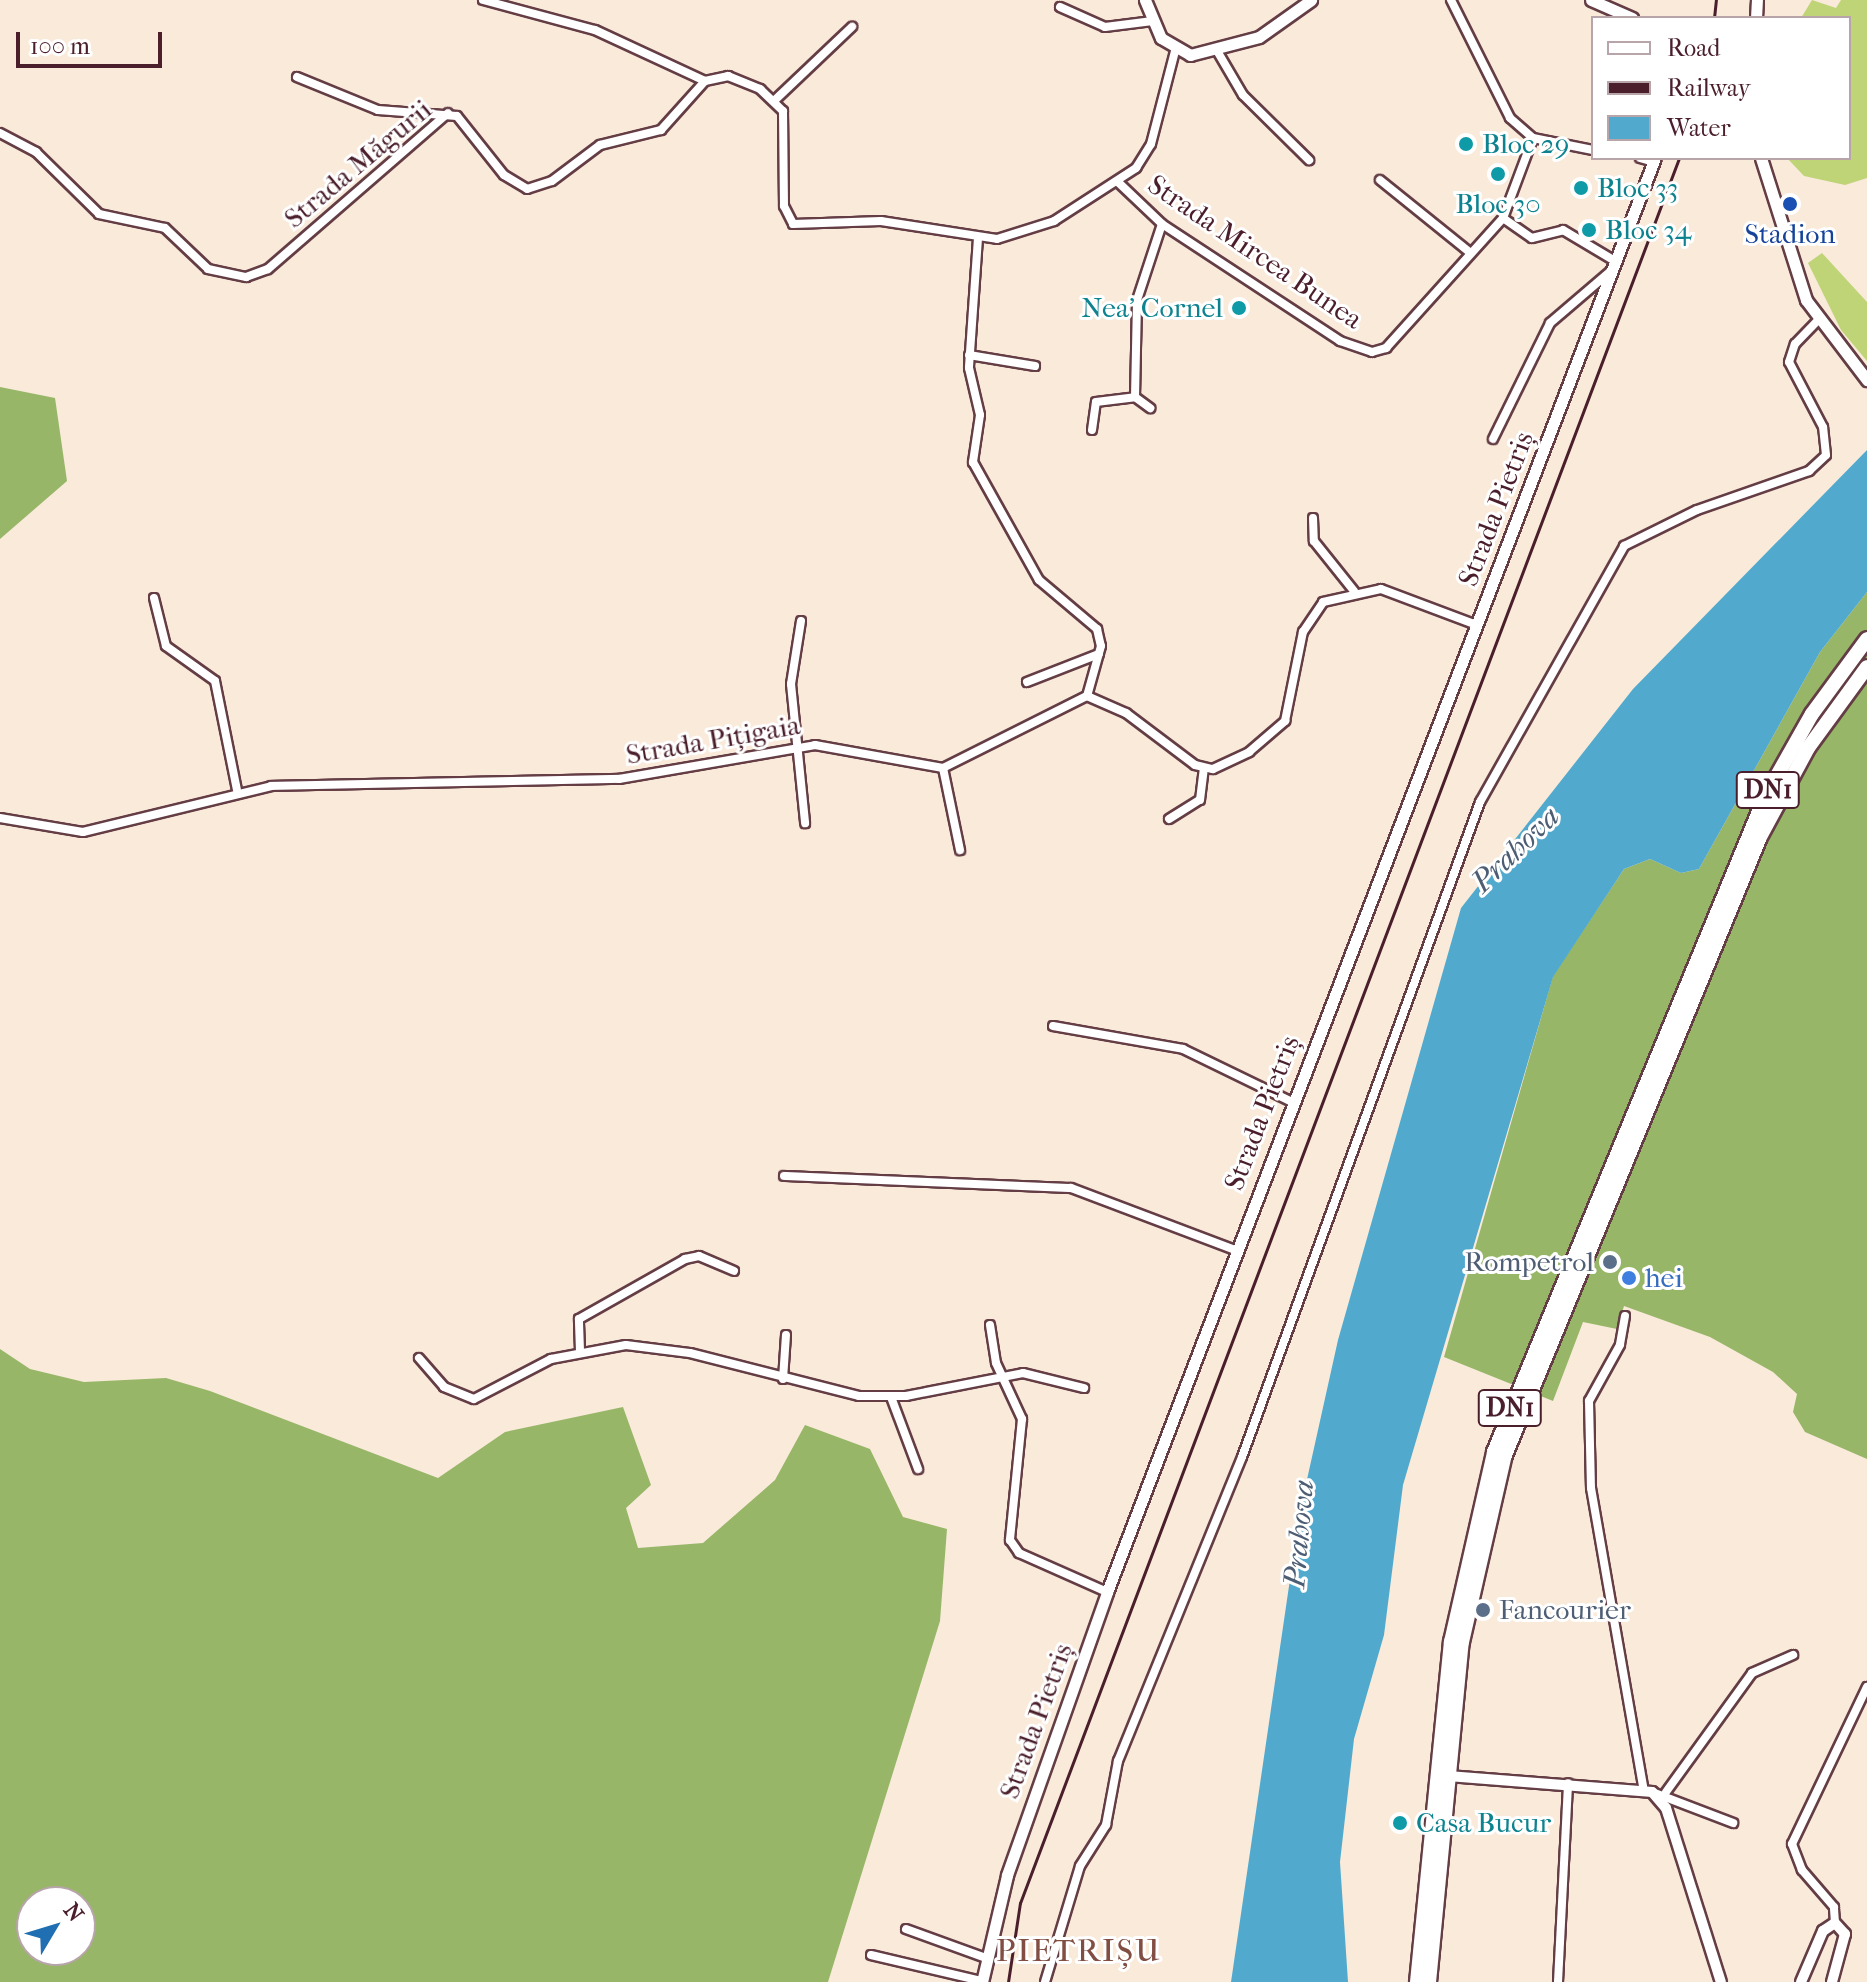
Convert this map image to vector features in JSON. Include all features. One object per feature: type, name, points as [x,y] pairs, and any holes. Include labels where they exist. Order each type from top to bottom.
[{"type":"highway","name":"DN1","points":[[1417,1982],[1452,1630],[1494,1452],[1759,808],[1812,714],[1867,639]]},
{"type":"highway","name":"DN1","points":[[1429,1982],[1468,1603],[1531,1380],[1760,837],[1808,748],[1867,667]]},
{"type":"main road","points":[[1145,0],[1153,21],[1175,51],[1216,49],[1269,32],[1311,0]]},
{"type":"main road","points":[[1591,0],[1627,16]]},
{"type":"main road","name":"Strada Pietriș","points":[[982,1982],[1007,1875],[1107,1592],[1235,1250],[1654,160]]},
{"type":"main road","points":[[1762,160],[1817,321],[1867,380]]},
{"type":"street","points":[[483,0],[595,30],[705,81],[728,76],[776,99],[787,123],[784,206],[793,224],[881,221],[978,238],[1029,231],[1119,183],[1151,144],[1175,51]]},
{"type":"street","points":[[1451,0],[1500,105],[1533,138],[1591,150]]},
{"type":"street","points":[[1060,7],[1105,27],[1153,21]]},
{"type":"street","points":[[776,99],[852,27]]},
{"type":"street","points":[[1216,49],[1243,95],[1309,160]]},
{"type":"street","points":[[297,77],[378,110],[448,113]]},
{"type":"street","name":"Strada Măgurii","points":[[0,133],[36,152],[99,214],[165,228],[208,269],[246,277],[268,269],[448,113],[464,120],[511,182],[534,188],[600,145],[661,130],[705,81]]},
{"type":"street","points":[[1493,439],[1550,323],[1614,266],[1563,230],[1532,238],[1503,218],[1533,138]]},
{"type":"street","points":[[1380,180],[1468,251]]},
{"type":"street","name":"Strada Mircea Bunea","points":[[1119,183],[1162,224],[1340,341],[1372,352],[1397,337],[1468,251],[1503,218]]},
{"type":"street","points":[[1135,397],[1137,300],[1162,224]]},
{"type":"street","points":[[960,850],[943,768],[1087,696],[1099,654],[1097,629],[1039,580],[975,472],[980,415],[969,355],[978,238]]},
{"type":"street","points":[[1045,1982],[1080,1866],[1106,1825],[1118,1761],[1237,1471],[1480,802],[1624,546],[1821,462],[1827,439],[1789,362],[1795,344],[1817,321]]},
{"type":"street","points":[[969,355],[1035,366]]},
{"type":"street","points":[[1092,430],[1096,402],[1135,397],[1150,408]]},
{"type":"street","points":[[1313,518],[1314,541],[1354,591]]},
{"type":"street","points":[[1204,768],[1238,759],[1279,728],[1293,706],[1308,619],[1323,602],[1354,591],[1399,594],[1477,625]]},
{"type":"street","points":[[154,598],[166,646],[215,681],[237,790]]},
{"type":"street","points":[[801,621],[791,684],[805,823]]},
{"type":"street","points":[[1027,682],[1099,654]]},
{"type":"street","points":[[1087,696],[1126,713],[1204,768]]},
{"type":"street","name":"Strada Pițigaia","points":[[0,818],[83,832],[237,790],[619,779],[799,746],[943,768]]},
{"type":"street","points":[[1169,819],[1200,800],[1204,768]]},
{"type":"street","points":[[1053,1026],[1183,1049],[1292,1102]]},
{"type":"street","points":[[784,1176],[1071,1188],[1235,1250]]},
{"type":"street","points":[[580,1351],[579,1319],[685,1259],[699,1256],[734,1271]]},
{"type":"street","points":[[1625,1316],[1623,1338],[1589,1401],[1591,1488],[1647,1789],[1666,1808],[1721,1982]]},
{"type":"street","points":[[990,1325],[1023,1433],[1010,1540],[1019,1553],[1107,1592]]},
{"type":"street","points":[[783,1379],[786,1335]]},
{"type":"street","points":[[419,1358],[444,1387],[474,1399],[580,1351],[654,1347],[783,1379],[891,1397],[1005,1375],[1038,1374],[1084,1388]]},
{"type":"street","points":[[891,1397],[918,1469]]},
{"type":"street","points":[[1666,1792],[1752,1673],[1793,1655]]},
{"type":"street","points":[[1832,1982],[1845,1934],[1835,1923],[1834,1907],[1802,1870],[1792,1844],[1867,1687]]},
{"type":"street","points":[[1448,1776],[1666,1792],[1733,1823]]},
{"type":"street","points":[[1558,1982],[1568,1783]]},
{"type":"street","points":[[1801,1982],[1823,1931],[1835,1923]]},
{"type":"street","points":[[906,1929],[986,1958]]},
{"type":"street","points":[[871,1955],[982,1982]]},
{"type":"green space","points":[[1812,0],[1836,8],[1841,0],[1867,0],[1867,178],[1845,185],[1804,176],[1789,160],[1851,160],[1851,16],[1802,16]]},
{"type":"green space","points":[[1822,253],[1867,302],[1867,361],[1841,330],[1808,263]]},
{"type":"green space","points":[[0,387],[55,398],[67,481],[0,539]]},
{"type":"green space","points":[[1867,592],[1867,1459],[1805,1432],[1793,1412],[1797,1394],[1773,1372],[1710,1337],[1624,1306],[1617,1329],[1583,1322],[1553,1401],[1444,1357],[1553,976],[1624,869],[1650,859],[1681,873],[1699,869],[1820,652]]},
{"type":"green space","points":[[0,1349],[30,1369],[84,1382],[166,1378],[210,1391],[438,1478],[505,1432],[623,1407],[651,1485],[626,1508],[638,1548],[703,1543],[775,1480],[805,1425],[870,1449],[903,1517],[947,1529],[940,1621],[828,1982],[0,1982]]},
{"type":"water","name":"Prahova","points":[[1867,450],[1867,592],[1820,652],[1699,869],[1681,873],[1650,859],[1624,869],[1553,977],[1403,1485],[1384,1635],[1354,1739],[1340,1862],[1348,1982],[1231,1982],[1300,1511],[1338,1340],[1461,908],[1633,689]]},
{"type":"railway","points":[[1714,16],[1716,0]]},
{"type":"railway","points":[[1008,1982],[1020,1903],[1678,160]]},
{"type":"place","name":"Bloc 29","points":[[1466,144]]},
{"type":"place","name":"Bloc 30","points":[[1498,174]]},
{"type":"place","name":"Bloc 33","points":[[1581,188]]},
{"type":"place","name":"Stadion","points":[[1790,204]]},
{"type":"place","name":"Bloc 34","points":[[1589,230]]},
{"type":"place","name":"Nea' Cornel","points":[[1239,308]]},
{"type":"place","name":"Rompetrol","points":[[1610,1262]]},
{"type":"place","name":"hei","points":[[1629,1278]]},
{"type":"place","name":"Fancourier","points":[[1483,1610]]},
{"type":"place","name":"Casa Bucur","points":[[1400,1823]]},
{"type":"district","name":"PIETRIȘU","points":[[1079,1951]]}]
